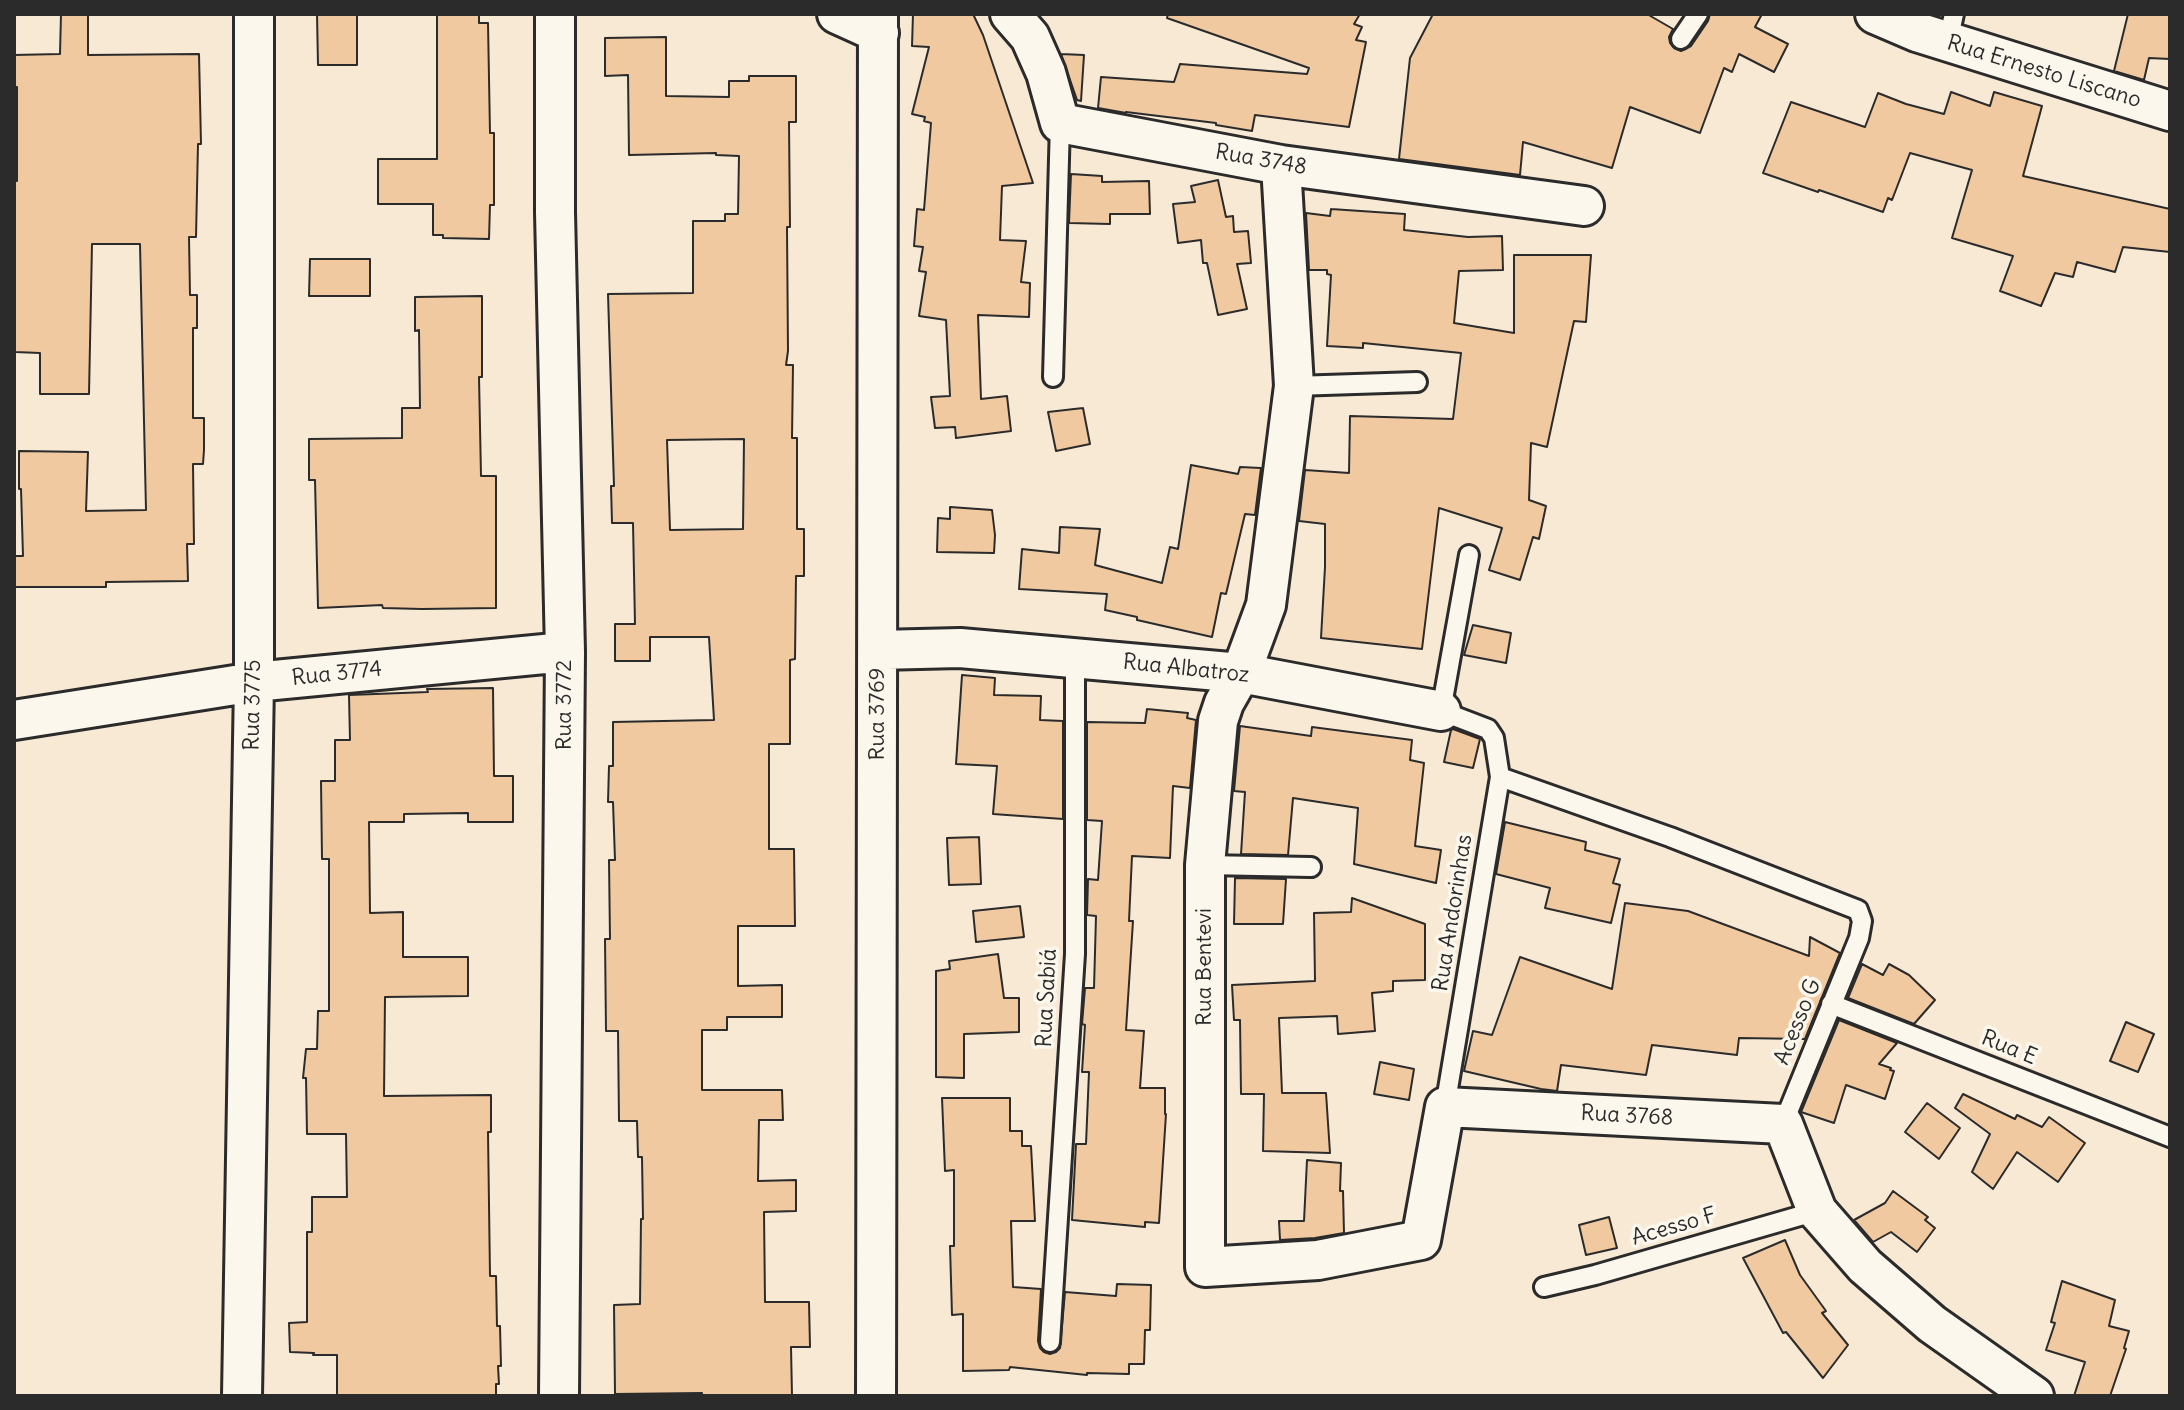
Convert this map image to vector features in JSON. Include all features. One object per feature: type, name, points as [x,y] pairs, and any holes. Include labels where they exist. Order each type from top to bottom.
[{"type":"street","name":"Rua 3775","points":[[242,1396],[254,682],[254,14]]},
{"type":"street","name":"Rua 3772","points":[[555,14],[555,212],[565,652],[559,1396]]},
{"type":"street","points":[[837,14],[879,23]]},
{"type":"street","points":[[1010,14],[1030,37],[1046,73],[1060,123]]},
{"type":"street","name":"Rua Ernesto Liscano","points":[[1875,14],[1917,32],[1951,28],[2170,111]]},
{"type":"street","name":"Rua 3769","points":[[876,1396],[879,23]]},
{"type":"street","name":"Rua 3748","points":[[1060,123],[1281,165],[1584,206]]},
{"type":"street","name":"Rua Bentevi","points":[[1281,165],[1294,386],[1266,605],[1241,673],[1218,721],[1205,865],[1205,1267],[1318,1260],[1421,1240],[1445,1107]]},
{"type":"street","name":"Rua Albatroz","points":[[878,650],[960,648],[1241,673],[1441,711]]},
{"type":"street","name":"Rua 3774","points":[[14,720],[254,682],[565,652]]},
{"type":"street","name":"Rua 3768","points":[[1445,1107],[1783,1124]]},
{"type":"street","points":[[1783,1124],[1817,1211],[1865,1266],[1932,1324],[2034,1396]]},
{"type":"lane","points":[[1681,39],[1698,14]]},
{"type":"lane","points":[[1053,377],[1060,123]]},
{"type":"lane","points":[[1294,386],[1417,382]]},
{"type":"lane","points":[[1441,711],[1469,555]]},
{"type":"lane","name":"Rua Sabiá","points":[[1050,1342],[1075,954],[1075,657]]},
{"type":"lane","name":"Rua Albatroz","points":[[1441,711],[1488,729]]},
{"type":"lane","name":"Rua Andorinhas","points":[[1445,1107],[1500,777],[1494,738],[1488,729]]},
{"type":"lane","name":"Acesso G","points":[[1500,777],[1670,837],[1858,910],[1862,921],[1859,938],[1783,1124]]},
{"type":"lane","points":[[1205,865],[1311,867]]},
{"type":"lane","name":"Rua E","points":[[1831,1004],[2170,1137]]},
{"type":"lane","name":"Acesso F","points":[[1544,1287],[1817,1211]]},
{"type":"building","points":[[61,14],[88,14],[88,55],[199,54],[201,144],[198,144],[196,237],[189,237],[190,295],[197,295],[197,328],[193,328],[193,418],[204,418],[204,450],[203,464],[193,464],[194,544],[187,544],[188,581],[106,582],[106,587],[14,587],[14,556],[23,556],[19,451],[88,452],[86,511],[146,510],[140,244],[92,244],[89,394],[40,394],[40,353],[15,352],[17,87],[14,87],[14,55],[60,54]]},
{"type":"building","points":[[317,14],[357,14],[357,65],[318,65]]},
{"type":"building","points":[[437,14],[479,14],[479,23],[488,23],[490,133],[494,133],[494,205],[490,205],[489,239],[433,235],[433,204],[378,204],[378,159],[437,159]]},
{"type":"building","points":[[913,14],[973,14],[1033,183],[1002,186],[1000,240],[1026,241],[1021,282],[1030,283],[1029,317],[978,315],[981,399],[1007,396],[1011,431],[956,438],[955,427],[935,428],[931,397],[950,396],[946,320],[919,316],[926,272],[919,271],[923,247],[914,246],[917,209],[924,210],[931,123],[924,121],[925,117],[912,114],[929,47],[912,46]]},
{"type":"building","points":[[1168,14],[1360,14],[1354,24],[1362,27],[1356,40],[1366,42],[1349,127],[1255,115],[1252,131],[1216,123],[1098,108],[1101,77],[1174,82],[1180,64],[1307,74],[1309,68],[1167,18]]},
{"type":"building","points":[[1433,14],[1647,14],[1673,29],[1670,43],[1681,51],[1691,46],[1710,14],[1762,14],[1755,27],[1788,44],[1774,72],[1739,54],[1732,72],[1724,68],[1700,133],[1630,107],[1612,168],[1523,142],[1520,175],[1399,159],[1410,58]]},
{"type":"building","points":[[2128,14],[2170,14],[2170,59],[2149,58],[2144,80],[2114,71]]},
{"type":"building","points":[[666,37],[666,96],[729,97],[729,81],[749,81],[749,76],[796,76],[796,122],[789,122],[786,365],[793,365],[792,438],[797,438],[797,529],[804,529],[804,576],[796,576],[795,659],[790,660],[790,744],[769,744],[769,849],[794,849],[795,926],[738,926],[738,986],[782,985],[782,1017],[727,1017],[727,1030],[702,1030],[702,1090],[782,1090],[783,1120],[759,1120],[758,1181],[796,1180],[796,1211],[764,1212],[765,1302],[809,1302],[810,1347],[791,1347],[792,1396],[615,1394],[614,1305],[640,1304],[643,1219],[642,1157],[638,1157],[637,1121],[619,1121],[618,1031],[606,1031],[605,939],[610,939],[609,860],[615,860],[613,802],[608,802],[609,766],[613,766],[613,722],[714,720],[709,637],[650,637],[650,661],[615,661],[615,624],[635,624],[633,523],[612,523],[611,486],[614,486],[608,294],[693,293],[693,221],[725,221],[725,214],[738,214],[739,156],[716,153],[629,155],[628,75],[605,76],[605,38]],"holes":[[[744,439],[743,529],[670,530],[667,440]]]},
{"type":"building","points":[[1061,54],[1084,55],[1081,101],[1077,100]]},
{"type":"building","points":[[1951,92],[1990,106],[1994,92],[2042,106],[2023,176],[2170,209],[2170,252],[2123,247],[2115,272],[2077,262],[2073,277],[2055,273],[2041,306],[2000,291],[2013,256],[1952,238],[1972,170],[1910,153],[1892,200],[1888,198],[1883,212],[1763,173],[1791,102],[1865,127],[1878,93],[1944,114]]},
{"type":"building","points":[[1071,174],[1102,176],[1102,182],[1149,181],[1150,214],[1110,214],[1110,224],[1069,223]]},
{"type":"building","points":[[1218,180],[1226,217],[1233,216],[1234,232],[1248,231],[1251,263],[1237,264],[1247,309],[1218,315],[1207,263],[1203,263],[1201,240],[1178,243],[1173,204],[1195,202],[1191,186]]},
{"type":"building","points":[[1331,209],[1405,214],[1404,230],[1468,237],[1502,236],[1503,270],[1459,271],[1454,323],[1514,333],[1514,255],[1591,255],[1586,322],[1574,321],[1547,447],[1531,443],[1529,500],[1546,506],[1539,539],[1533,537],[1520,580],[1489,570],[1502,528],[1439,508],[1422,649],[1321,638],[1325,524],[1299,521],[1305,470],[1349,473],[1350,416],[1453,419],[1461,353],[1363,343],[1363,348],[1327,346],[1331,275],[1327,274],[1327,270],[1309,270],[1306,213],[1330,216]]},
{"type":"building","points":[[310,259],[370,259],[370,296],[309,296]]},
{"type":"building","points":[[482,296],[482,377],[479,377],[481,476],[496,476],[496,608],[383,608],[382,605],[318,608],[315,480],[309,480],[309,439],[402,438],[402,408],[420,408],[419,330],[415,331],[415,297]]},
{"type":"building","points":[[1083,408],[1090,444],[1056,451],[1048,412]]},
{"type":"building","points":[[1191,465],[1238,474],[1240,467],[1261,468],[1255,515],[1245,514],[1226,594],[1221,593],[1212,637],[1105,610],[1107,594],[1019,589],[1022,549],[1059,553],[1060,527],[1100,529],[1095,565],[1162,583],[1170,547],[1178,549]]},
{"type":"building","points":[[950,507],[992,510],[994,553],[937,552],[938,518],[950,519]]},
{"type":"building","points":[[1473,625],[1511,633],[1506,663],[1464,655]]},
{"type":"building","points":[[962,675],[995,678],[994,695],[1041,696],[1040,720],[1063,721],[1063,819],[993,814],[997,766],[956,764]]},
{"type":"building","points":[[493,688],[494,776],[513,776],[513,822],[468,822],[468,813],[404,814],[404,822],[369,822],[370,913],[403,912],[403,957],[468,957],[468,996],[385,997],[384,1096],[491,1095],[491,1132],[488,1132],[490,1276],[496,1276],[497,1326],[500,1326],[499,1384],[496,1384],[496,1396],[337,1396],[337,1355],[290,1352],[289,1323],[307,1322],[307,1232],[312,1232],[312,1197],[347,1197],[346,1134],[307,1134],[306,1078],[303,1078],[306,1049],[317,1049],[318,1011],[329,1011],[329,859],[322,859],[321,781],[335,781],[335,740],[350,740],[349,695]]},
{"type":"building","points":[[1147,709],[1188,713],[1187,718],[1196,720],[1190,788],[1173,786],[1170,858],[1132,856],[1129,921],[1133,921],[1126,1030],[1144,1031],[1140,1088],[1165,1088],[1166,1114],[1159,1223],[1145,1222],[1145,1227],[1072,1220],[1076,1144],[1086,1144],[1089,1072],[1082,1072],[1085,988],[1094,988],[1096,916],[1087,915],[1088,879],[1098,880],[1102,821],[1087,820],[1087,722],[1145,723]]},
{"type":"building","points":[[1240,726],[1311,736],[1312,727],[1412,740],[1410,760],[1424,763],[1415,846],[1441,850],[1436,883],[1354,864],[1358,808],[1293,798],[1288,855],[1241,854],[1245,792],[1234,791]]},
{"type":"building","points":[[1453,729],[1480,739],[1473,768],[1444,762]]},
{"type":"building","points":[[1505,822],[1586,842],[1585,850],[1620,859],[1613,883],[1620,885],[1611,923],[1545,908],[1550,888],[1496,874]]},
{"type":"building","points":[[979,837],[981,884],[949,885],[947,838]]},
{"type":"building","points":[[1235,878],[1286,879],[1283,924],[1234,924]]},
{"type":"building","points":[[1352,898],[1425,924],[1425,980],[1393,981],[1393,991],[1372,993],[1375,1031],[1338,1034],[1337,1016],[1279,1018],[1282,1093],[1326,1093],[1330,1153],[1263,1151],[1264,1094],[1241,1094],[1240,1020],[1234,1020],[1232,985],[1315,981],[1314,913],[1351,912]]},
{"type":"building","points":[[1625,903],[1688,911],[1809,956],[1810,937],[1840,953],[1805,1039],[1739,1038],[1737,1055],[1652,1045],[1646,1075],[1561,1065],[1557,1091],[1464,1071],[1473,1031],[1492,1035],[1520,957],[1612,989]]},
{"type":"building","points":[[1020,906],[1024,937],[976,942],[973,911]]},
{"type":"building","points":[[998,954],[1004,998],[1019,998],[1019,1032],[964,1034],[964,1078],[936,1077],[936,971],[950,969],[949,961]]},
{"type":"building","points":[[1862,964],[1883,975],[1889,964],[1909,975],[1935,1000],[1914,1024],[1848,998]]},
{"type":"building","points":[[1839,1020],[1897,1043],[1879,1064],[1894,1071],[1885,1099],[1846,1085],[1834,1123],[1801,1112]]},
{"type":"building","points":[[2126,1022],[2154,1034],[2138,1072],[2110,1061]]},
{"type":"building","points":[[1380,1062],[1414,1069],[1409,1100],[1374,1094]]},
{"type":"building","points":[[1963,1094],[2015,1119],[2017,1115],[2042,1127],[2049,1117],[2085,1143],[2058,1182],[2017,1152],[1993,1189],[1972,1172],[1990,1134],[1955,1108]]},
{"type":"building","points":[[942,1098],[1010,1098],[1010,1131],[1022,1131],[1022,1146],[1031,1146],[1035,1221],[1011,1221],[1013,1287],[1041,1289],[1040,1348],[1050,1354],[1060,1348],[1065,1292],[1116,1296],[1117,1284],[1151,1285],[1150,1330],[1145,1330],[1144,1364],[1129,1364],[1129,1374],[1087,1375],[1010,1367],[1009,1370],[963,1371],[963,1314],[952,1315],[950,1246],[954,1246],[954,1170],[945,1171]]},
{"type":"building","points":[[1927,1103],[1960,1128],[1939,1159],[1905,1132]]},
{"type":"building","points":[[1307,1160],[1341,1163],[1344,1233],[1280,1240],[1279,1221],[1304,1221]]},
{"type":"building","points":[[1893,1191],[1928,1217],[1925,1220],[1935,1228],[1917,1252],[1891,1232],[1873,1242],[1854,1220],[1885,1203]]},
{"type":"building","points":[[1609,1217],[1617,1248],[1586,1255],[1579,1225]]},
{"type":"building","points":[[1785,1240],[1800,1275],[1826,1311],[1822,1313],[1848,1345],[1823,1378],[1786,1332],[1783,1333],[1743,1258]]},
{"type":"building","points":[[2062,1281],[2115,1300],[2109,1326],[2129,1331],[2110,1396],[2074,1396],[2085,1362],[2046,1350],[2055,1323],[2051,1322]]}]
